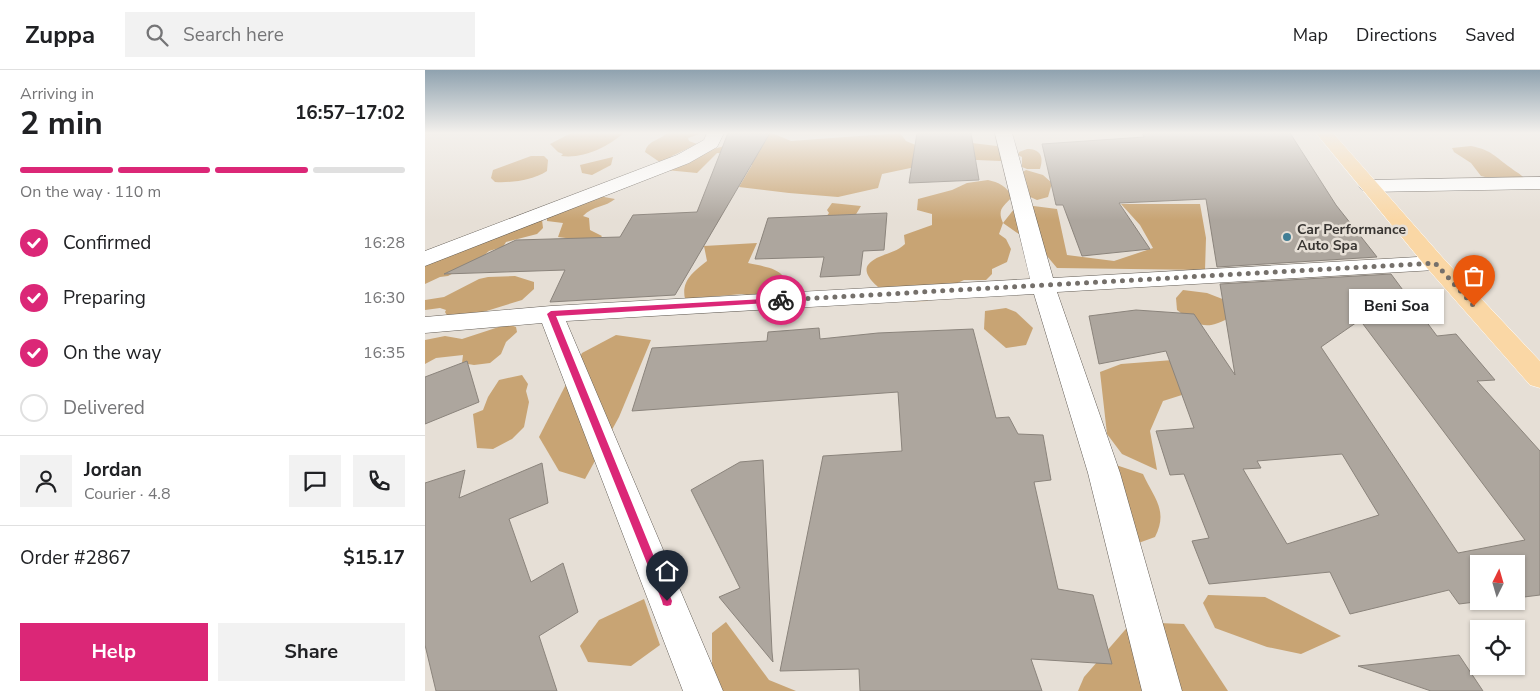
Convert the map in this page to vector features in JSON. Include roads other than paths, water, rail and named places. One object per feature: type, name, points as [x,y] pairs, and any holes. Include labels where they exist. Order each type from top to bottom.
[{"type":"main road","points":[[1349,162],[1435,263],[1540,378]]},
{"type":"street","points":[[425,259],[675,162]]},
{"type":"street","points":[[1011,162],[1043,285],[1104,473],[1162,691]]},
{"type":"street","points":[[1369,186],[1540,184]]},
{"type":"street","points":[[425,325],[551,314],[1435,263]]},
{"type":"street","points":[[551,314],[703,691]]},
{"type":"place","name":"Car Performance Auto Spa","points":[[1287,237]]},
{"type":"place","name":"Beni Soa","points":[[1474,306]]}]
